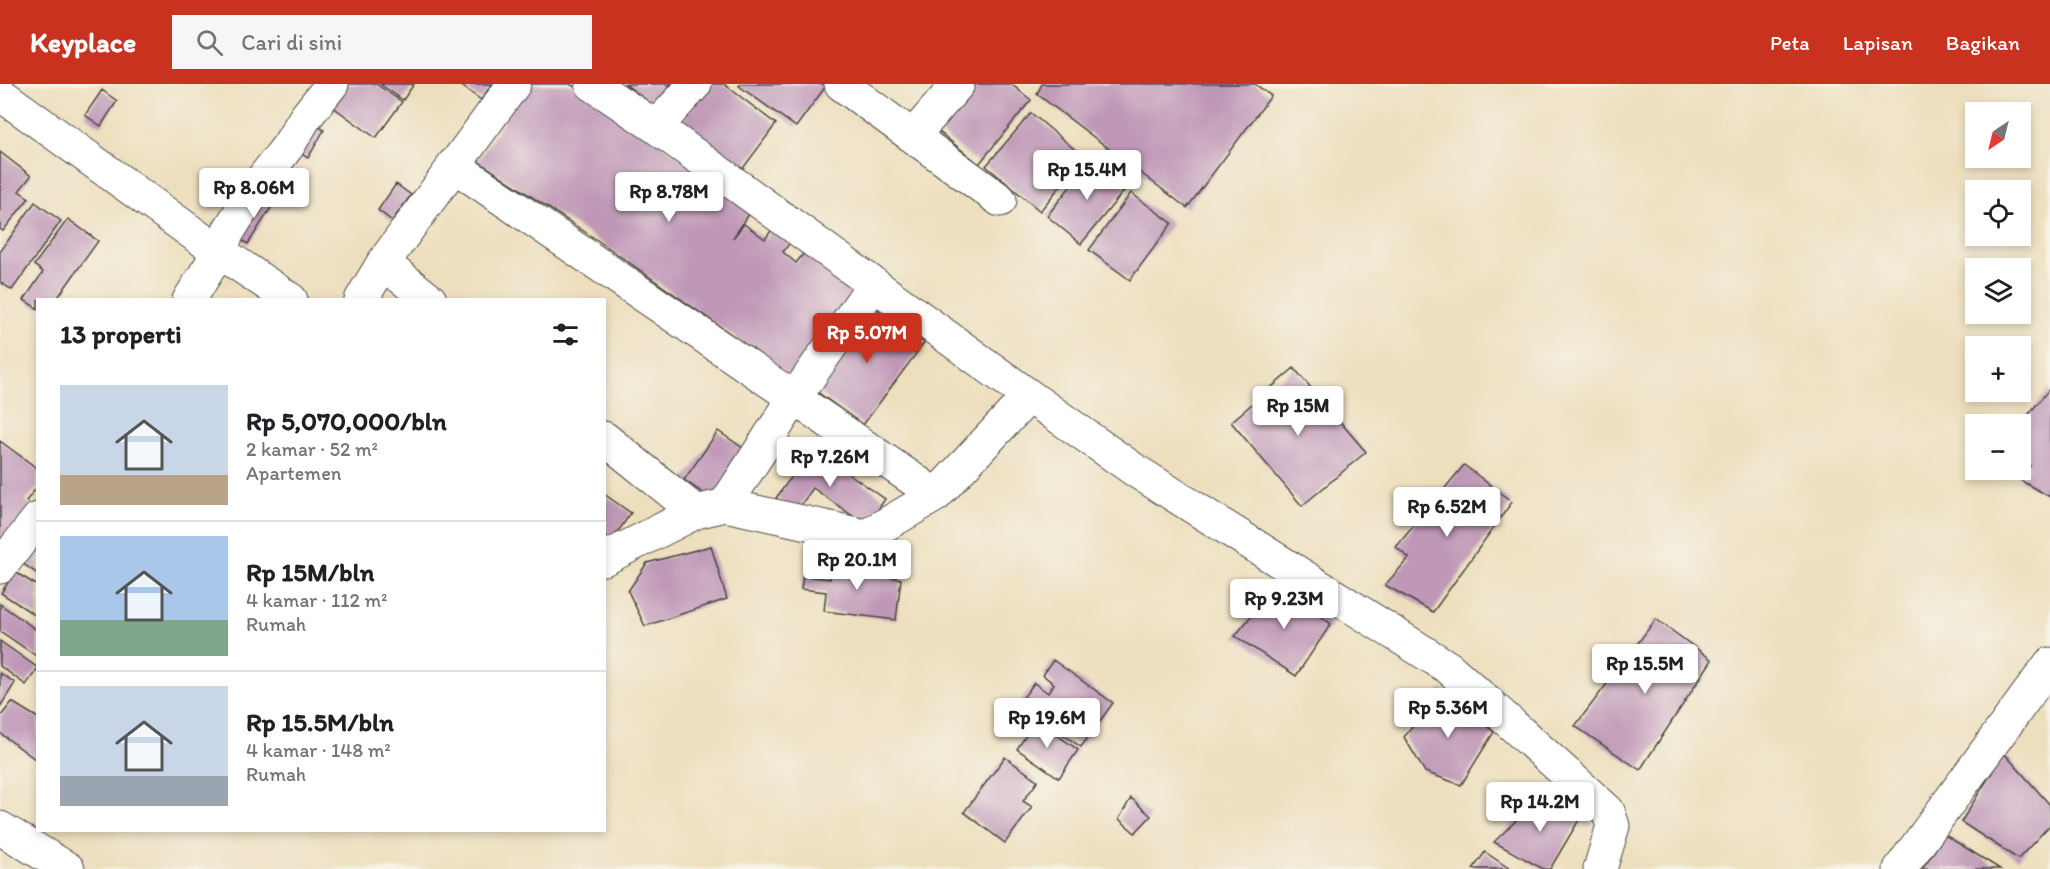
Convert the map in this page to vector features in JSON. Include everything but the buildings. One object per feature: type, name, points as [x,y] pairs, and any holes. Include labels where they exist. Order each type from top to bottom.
[{"type":"street","points":[[190,298],[254,190],[332,84]]},
{"type":"street","points":[[362,298],[383,263],[514,84]]},
{"type":"street","points":[[592,84],[656,127],[1136,471],[1449,669],[1608,811],[1613,826],[1600,869]]},
{"type":"street","points":[[656,127],[694,84]]},
{"type":"street","points":[[841,84],[914,135],[1000,201]]},
{"type":"street","points":[[914,135],[958,84]]},
{"type":"street","points":[[0,94],[219,252],[288,298]]},
{"type":"street","points":[[453,165],[936,495]]},
{"type":"street","points":[[383,263],[427,298]]},
{"type":"street","points":[[606,558],[711,508],[795,397],[874,284]]},
{"type":"street","points":[[606,439],[711,508],[866,536],[936,495],[1029,396]]},
{"type":"street","points":[[0,567],[36,522]]},
{"type":"street","points":[[1900,869],[2050,664]]},
{"type":"street","points":[[0,828],[68,869]]}]
